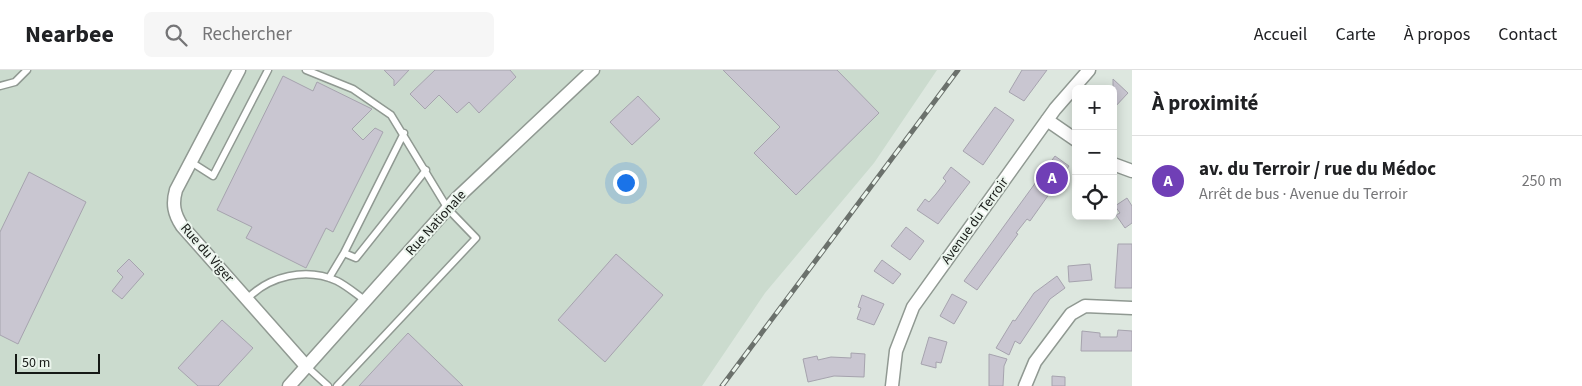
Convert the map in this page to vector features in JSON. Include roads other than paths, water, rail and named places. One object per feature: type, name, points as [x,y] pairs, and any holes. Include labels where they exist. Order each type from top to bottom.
[{"type":"street","name":"Rue du Viger","points":[[240,70],[176,190],[173,205],[182,226],[306,366]]},
{"type":"street","name":"Rue Nationale","points":[[289,386],[448,209],[593,70]]},
{"type":"street","name":"Avenue du Terroir","points":[[892,386],[896,351],[913,307],[1047,120],[1089,70]]},
{"type":"street","points":[[1047,120],[1072,137]]},
{"type":"street","points":[[1117,165],[1132,171]]},
{"type":"street","points":[[1025,386],[1035,362],[1071,314],[1085,306],[1132,308]]},
{"type":"lane","points":[[0,86],[15,82],[27,70]]},
{"type":"lane","points":[[191,162],[214,176],[268,70]]},
{"type":"lane","points":[[306,70],[353,89],[391,115],[404,133],[448,209],[476,238],[337,386]]},
{"type":"lane","points":[[328,278],[344,253],[404,133]]},
{"type":"lane","points":[[344,253],[356,258],[426,170]]},
{"type":"lane","points":[[247,299],[261,286],[279,278],[301,276],[328,278],[347,287],[366,301]]},
{"type":"lane","points":[[306,366],[328,386]]},
{"type":"railway","points":[[722,386],[958,70]]},
{"type":"place","name":"av. du Terroir / rue du Médoc","points":[[1052,178]]}]
